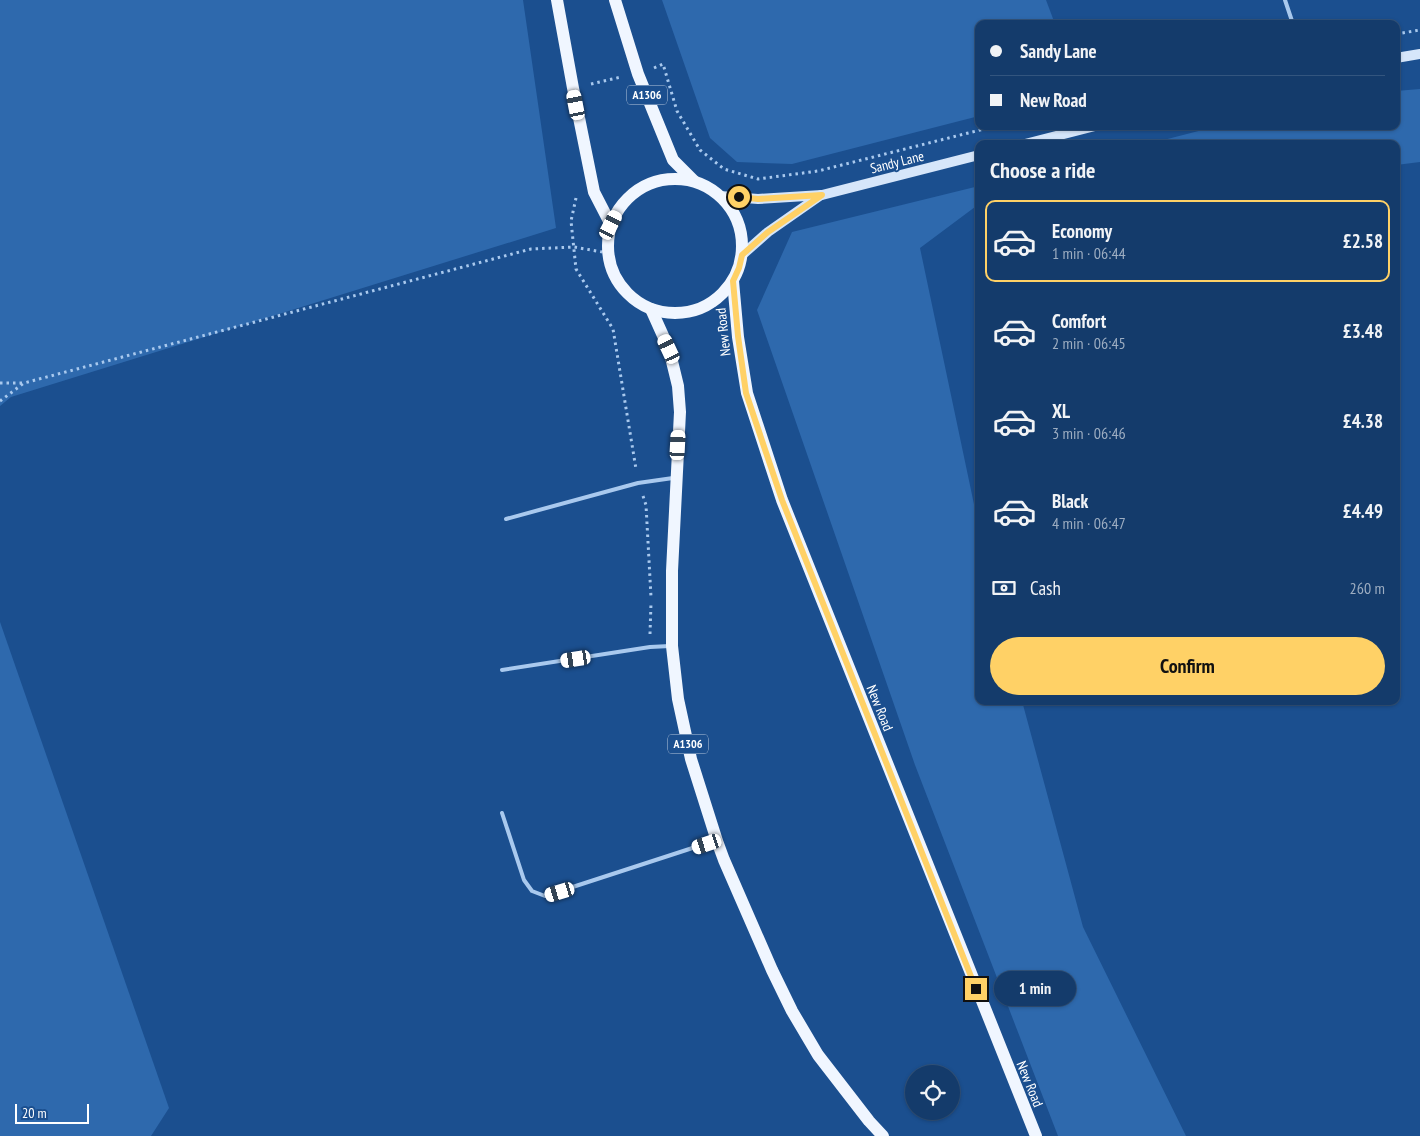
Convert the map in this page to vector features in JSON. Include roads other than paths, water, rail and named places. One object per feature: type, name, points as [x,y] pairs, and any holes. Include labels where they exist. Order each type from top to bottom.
[{"type":"main road","points":[[557,0],[594,192],[611,225]]},
{"type":"main road","name":"A1306","points":[[615,0],[638,74],[673,160],[694,181]]},
{"type":"main road","points":[[1400,57],[1420,54]]},
{"type":"main road","points":[[1041,140],[1079,130]]},
{"type":"main road","name":"Sandy Lane","points":[[720,196],[758,199],[822,195],[975,156]]},
{"type":"main road","points":[[674,178],[694,181],[708,187],[720,196],[734,213],[742,233],[742,255],[739,268],[733,281],[718,298],[697,310],[674,313],[651,309],[635,300],[621,287],[612,271],[608,253],[611,225],[620,206],[635,192],[653,182],[674,178]]},
{"type":"main road","name":"Sandy Lane","points":[[742,255],[768,232],[822,195]]},
{"type":"main road","name":"New Road","points":[[733,281],[746,393],[782,500],[1036,1136]]},
{"type":"main road","name":"A1306","points":[[651,309],[669,349],[678,386],[680,412],[672,572],[672,646],[678,700],[691,759],[717,841],[772,970],[792,1011],[818,1055],[869,1122],[883,1136]]},
{"type":"lane","points":[[1285,0],[1292,20]]},
{"type":"lane","points":[[506,519],[638,483],[676,477]]},
{"type":"lane","points":[[502,670],[672,646]]},
{"type":"lane","points":[[502,813],[524,880],[532,891],[545,896],[717,841]]}]
